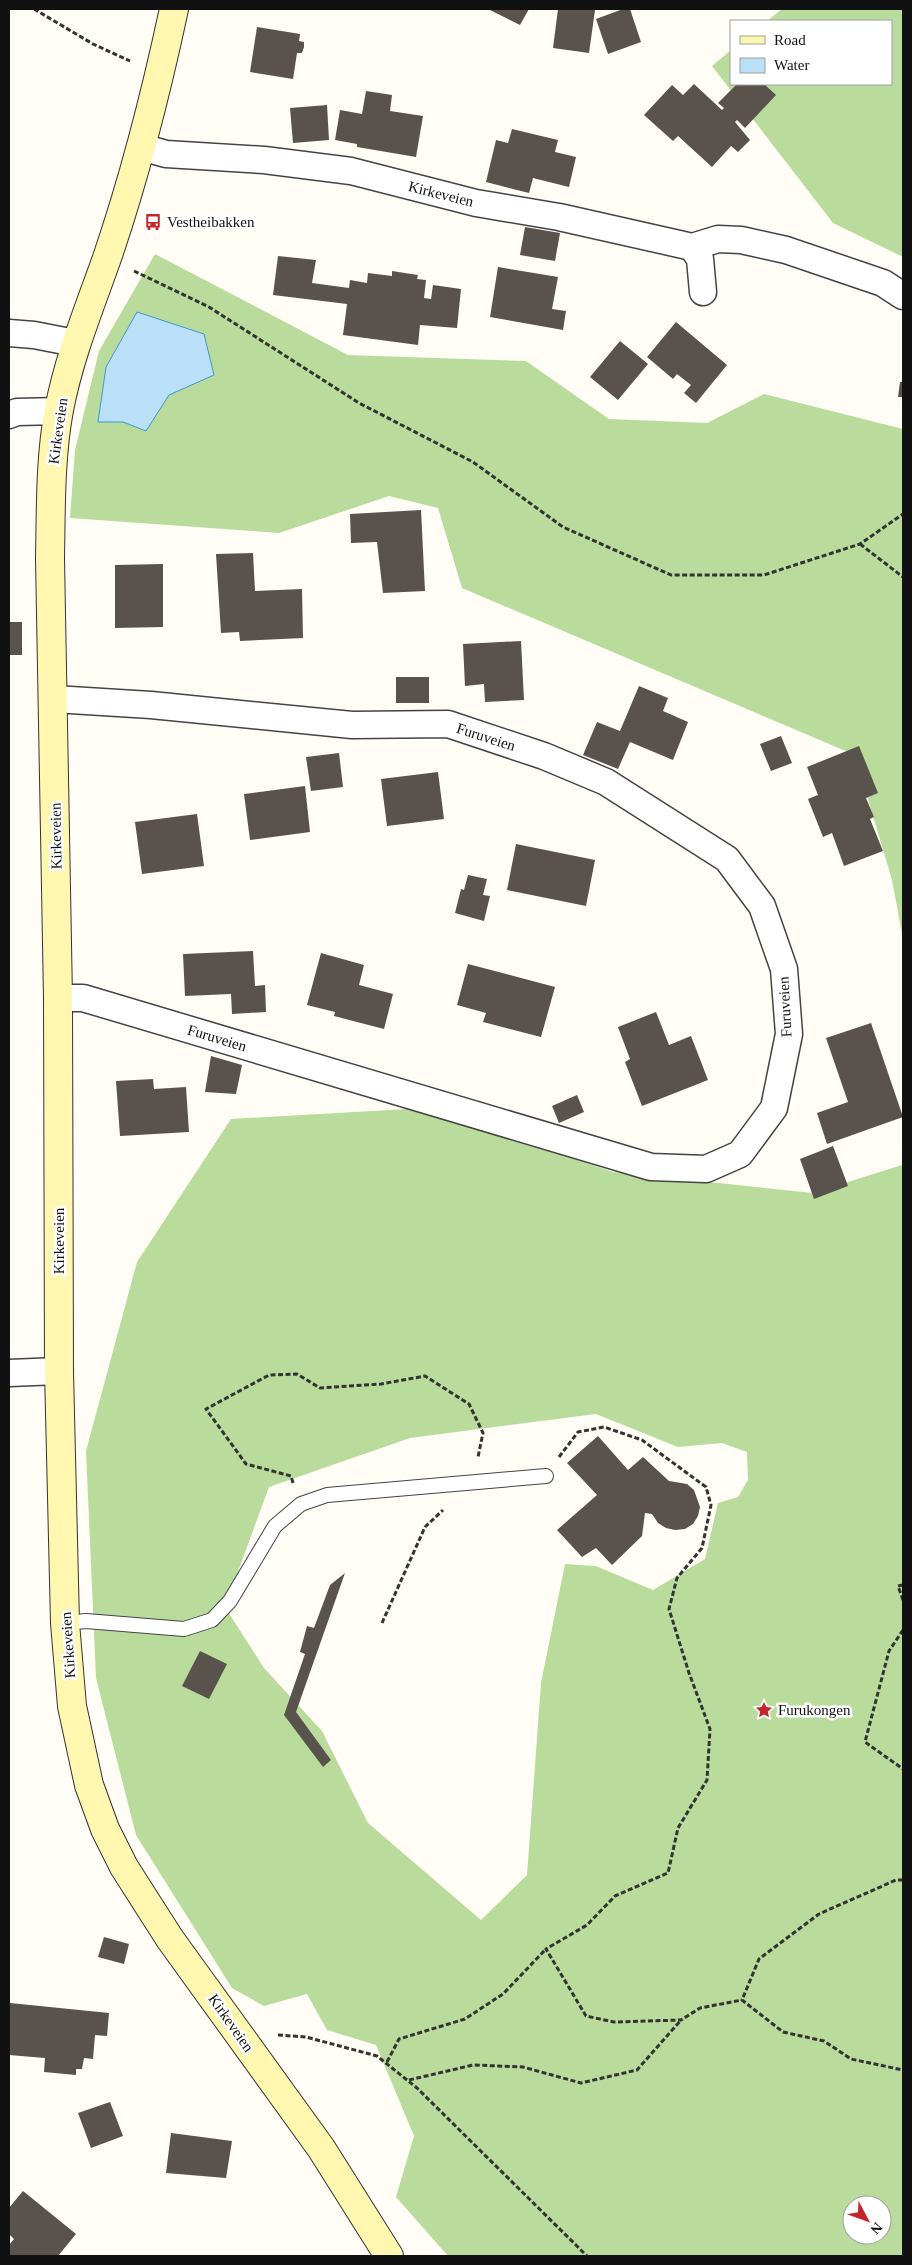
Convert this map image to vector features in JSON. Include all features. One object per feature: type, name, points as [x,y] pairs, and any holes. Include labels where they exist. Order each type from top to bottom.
[{"type":"main road","name":"Kirkeveien","points":[[174,9],[160,74],[141,147],[107,258],[75,343],[59,411],[51,486],[50,558],[58,998],[59,1371],[65,1623],[72,1706],[89,1785],[105,1829],[124,1867],[170,1939],[321,2148],[389,2256]]},
{"type":"street","name":"Kirkeveien","points":[[141,147],[166,154],[264,160],[351,171],[476,203],[559,217],[692,247]]},
{"type":"street","points":[[703,292],[700,258],[692,247],[718,238],[742,240],[786,250],[883,283],[903,296]]},
{"type":"street","points":[[9,333],[34,335],[75,343]]},
{"type":"street","points":[[9,415],[17,412],[59,411]]},
{"type":"street","name":"Furuveien","points":[[54,699],[151,705],[352,725],[448,724],[544,756],[606,782],[727,859],[762,906],[784,969],[789,1034],[774,1108],[740,1154],[706,1169],[651,1167],[84,998],[58,998]]},
{"type":"street","points":[[9,1374],[59,1371]]},
{"type":"lane","points":[[65,1623],[86,1621],[184,1629],[212,1620],[230,1601],[276,1526],[301,1504],[327,1494],[546,1476]]},
{"type":"path","points":[[34,9],[94,44],[160,74]]},
{"type":"path","points":[[107,258],[209,307],[359,403],[473,462],[563,527],[670,575],[764,575],[860,544],[903,514]]},
{"type":"path","points":[[860,544],[903,577]]},
{"type":"path","points":[[301,1504],[290,1476],[246,1464],[206,1409],[269,1375],[297,1374],[320,1388],[381,1384],[425,1376],[469,1404],[483,1433],[473,1481],[425,1527],[382,1624]]},
{"type":"path","points":[[387,2062],[399,2039],[464,2019],[503,1994],[546,1949],[587,1925],[615,1896],[668,1873],[678,1828],[707,1780],[710,1729],[689,1673],[669,1609],[677,1578],[702,1548],[711,1505],[706,1487],[642,1440],[604,1427],[578,1432],[546,1476]]},
{"type":"path","points":[[903,1585],[898,1586],[903,1600]]},
{"type":"path","points":[[903,1630],[889,1651],[865,1742],[903,1769]]},
{"type":"path","points":[[742,2000],[759,1959],[819,1914],[896,1880],[903,1880]]},
{"type":"path","points":[[546,1949],[586,2016],[614,2022],[681,2020]]},
{"type":"path","points":[[409,2080],[473,2065],[523,2067],[581,2084],[637,2070],[681,2020],[700,2008],[742,2000],[783,2032],[824,2041],[851,2059],[903,2070]]},
{"type":"path","points":[[247,2044],[276,2035],[306,2037],[376,2056],[387,2062],[409,2080],[587,2256]]},
{"type":"green space","points":[[782,9],[903,9],[903,257],[833,223],[712,66],[730,51],[730,85],[892,85],[892,20],[768,20]]},
{"type":"green space","points":[[155,254],[348,355],[526,361],[609,419],[707,423],[764,394],[903,429],[903,939],[892,880],[855,755],[462,588],[438,508],[389,496],[279,533],[70,518],[75,450],[99,351]]},
{"type":"green space","points":[[425,1108],[613,1172],[813,1193],[902,1165],[903,1161],[903,2256],[448,2256],[396,2197],[414,2136],[376,2045],[327,2030],[307,1994],[264,2006],[232,1988],[136,1835],[96,1678],[86,1451],[137,1262],[231,1119]],"holes":[[[596,1414],[678,1447],[722,1443],[747,1452],[748,1480],[738,1497],[718,1503],[705,1559],[653,1590],[596,1566],[565,1564],[541,1683],[527,1875],[481,1920],[368,1823],[322,1731],[264,1668],[225,1607],[269,1487],[410,1438]]]},
{"type":"water","points":[[137,312],[204,334],[214,375],[169,395],[146,431],[123,422],[98,422],[106,367]]},
{"type":"building","points":[[488,9],[529,9],[520,25]]},
{"type":"building","points":[[558,9],[595,10],[589,53],[553,48]]},
{"type":"building","points":[[623,9],[630,9],[641,42],[608,54],[596,19]]},
{"type":"building","points":[[257,27],[300,34],[299,41],[304,42],[304,47],[302,53],[297,53],[293,79],[250,72]]},
{"type":"building","points":[[694,84],[722,110],[724,108],[718,103],[736,85],[765,85],[776,95],[745,128],[737,120],[735,122],[750,140],[738,152],[731,146],[712,167],[678,136],[673,141],[644,115],[672,85],[683,95]]},
{"type":"building","points":[[366,91],[392,95],[390,111],[423,116],[416,157],[357,147],[357,144],[335,140],[340,110],[362,114]]},
{"type":"building","points":[[327,105],[329,140],[293,143],[290,108]]},
{"type":"building","points":[[512,129],[558,140],[555,152],[576,157],[569,187],[533,178],[529,193],[486,182],[496,140],[508,143]]},
{"type":"building","points":[[525,227],[560,233],[555,261],[520,255]]},
{"type":"building","points":[[278,256],[316,260],[312,283],[349,288],[350,280],[367,283],[368,273],[392,276],[392,271],[418,275],[417,279],[426,280],[424,298],[431,299],[433,285],[461,289],[457,328],[420,325],[418,345],[343,335],[347,304],[273,295]]},
{"type":"building","points":[[498,267],[558,277],[552,309],[566,311],[563,330],[490,317]]},
{"type":"building","points":[[676,322],[727,365],[696,403],[684,393],[691,385],[677,374],[673,379],[647,357]]},
{"type":"building","points":[[620,341],[648,364],[618,400],[590,377]]},
{"type":"building","points":[[900,382],[903,382],[903,397],[898,397]]},
{"type":"building","points":[[421,510],[425,591],[383,593],[377,542],[351,543],[350,514]]},
{"type":"building","points":[[253,553],[255,591],[302,589],[303,638],[240,641],[239,632],[221,633],[216,554]]},
{"type":"building","points":[[163,564],[163,627],[115,628],[115,565]]},
{"type":"building","points":[[9,622],[22,622],[22,655],[9,655]]},
{"type":"building","points":[[521,641],[524,700],[485,702],[484,684],[465,686],[463,644]]},
{"type":"building","points":[[396,677],[429,677],[429,703],[396,703]]},
{"type":"building","points":[[639,686],[668,698],[663,711],[688,722],[673,760],[630,742],[618,769],[583,755],[597,722],[620,731]]},
{"type":"building","points":[[781,736],[792,763],[771,771],[760,744]]},
{"type":"building","points":[[859,746],[878,793],[866,798],[874,817],[870,819],[883,851],[844,866],[832,833],[823,837],[808,799],[818,795],[807,767]]},
{"type":"building","points":[[339,753],[343,787],[311,791],[306,757]]},
{"type":"building","points":[[438,772],[444,819],[387,826],[381,779]]},
{"type":"building","points":[[305,786],[310,832],[250,840],[244,794]]},
{"type":"building","points":[[197,814],[204,866],[142,874],[135,822]]},
{"type":"building","points":[[516,844],[595,860],[586,906],[507,890]]},
{"type":"building","points":[[468,875],[487,879],[483,895],[490,896],[484,921],[455,913],[461,889],[464,890]]},
{"type":"building","points":[[253,951],[255,986],[265,985],[266,1012],[232,1014],[231,994],[185,996],[183,954]]},
{"type":"building","points":[[321,953],[364,965],[359,985],[393,994],[384,1029],[334,1016],[335,1012],[307,1005]]},
{"type":"building","points":[[468,964],[555,987],[541,1037],[483,1022],[486,1013],[457,1005]]},
{"type":"building","points":[[656,1012],[669,1045],[691,1036],[708,1080],[642,1106],[625,1062],[630,1059],[618,1027]]},
{"type":"building","points":[[871,1023],[903,1117],[827,1144],[817,1113],[848,1102],[826,1038]]},
{"type":"building","points":[[211,1056],[242,1065],[236,1094],[205,1092]]},
{"type":"building","points":[[153,1079],[154,1089],[186,1087],[189,1132],[120,1136],[116,1081]]},
{"type":"building","points":[[577,1095],[584,1112],[559,1123],[552,1106]]},
{"type":"building","points":[[833,1146],[848,1186],[814,1199],[800,1159]]},
{"type":"building","points":[[598,1436],[628,1470],[643,1457],[669,1481],[687,1484],[694,1490],[700,1507],[698,1516],[693,1524],[685,1529],[675,1530],[666,1528],[658,1523],[652,1514],[645,1513],[642,1536],[612,1565],[596,1548],[582,1557],[557,1530],[597,1495],[567,1463]]},
{"type":"building","points":[[345,1573],[296,1712],[331,1760],[323,1767],[284,1715],[305,1654],[300,1652],[307,1626],[314,1628],[330,1585]]},
{"type":"building","points":[[200,1651],[227,1664],[209,1699],[182,1686]]},
{"type":"building","points":[[104,1937],[129,1944],[124,1964],[98,1957]]},
{"type":"building","points":[[10,2003],[109,2013],[107,2036],[95,2035],[93,2059],[84,2058],[82,2069],[76,2069],[76,2075],[44,2072],[45,2058],[9,2055]]},
{"type":"building","points":[[110,2102],[123,2136],[91,2148],[78,2113]]},
{"type":"building","points":[[171,2133],[232,2141],[226,2178],[166,2173]]},
{"type":"building","points":[[23,2191],[76,2234],[58,2256],[9,2256],[9,2245],[14,2239],[9,2234],[9,2208]]},
{"type":"place","name":"Vestheibakken","points":[[153,222]]},
{"type":"place","name":"Furukongen","points":[[764,1710]]}]
